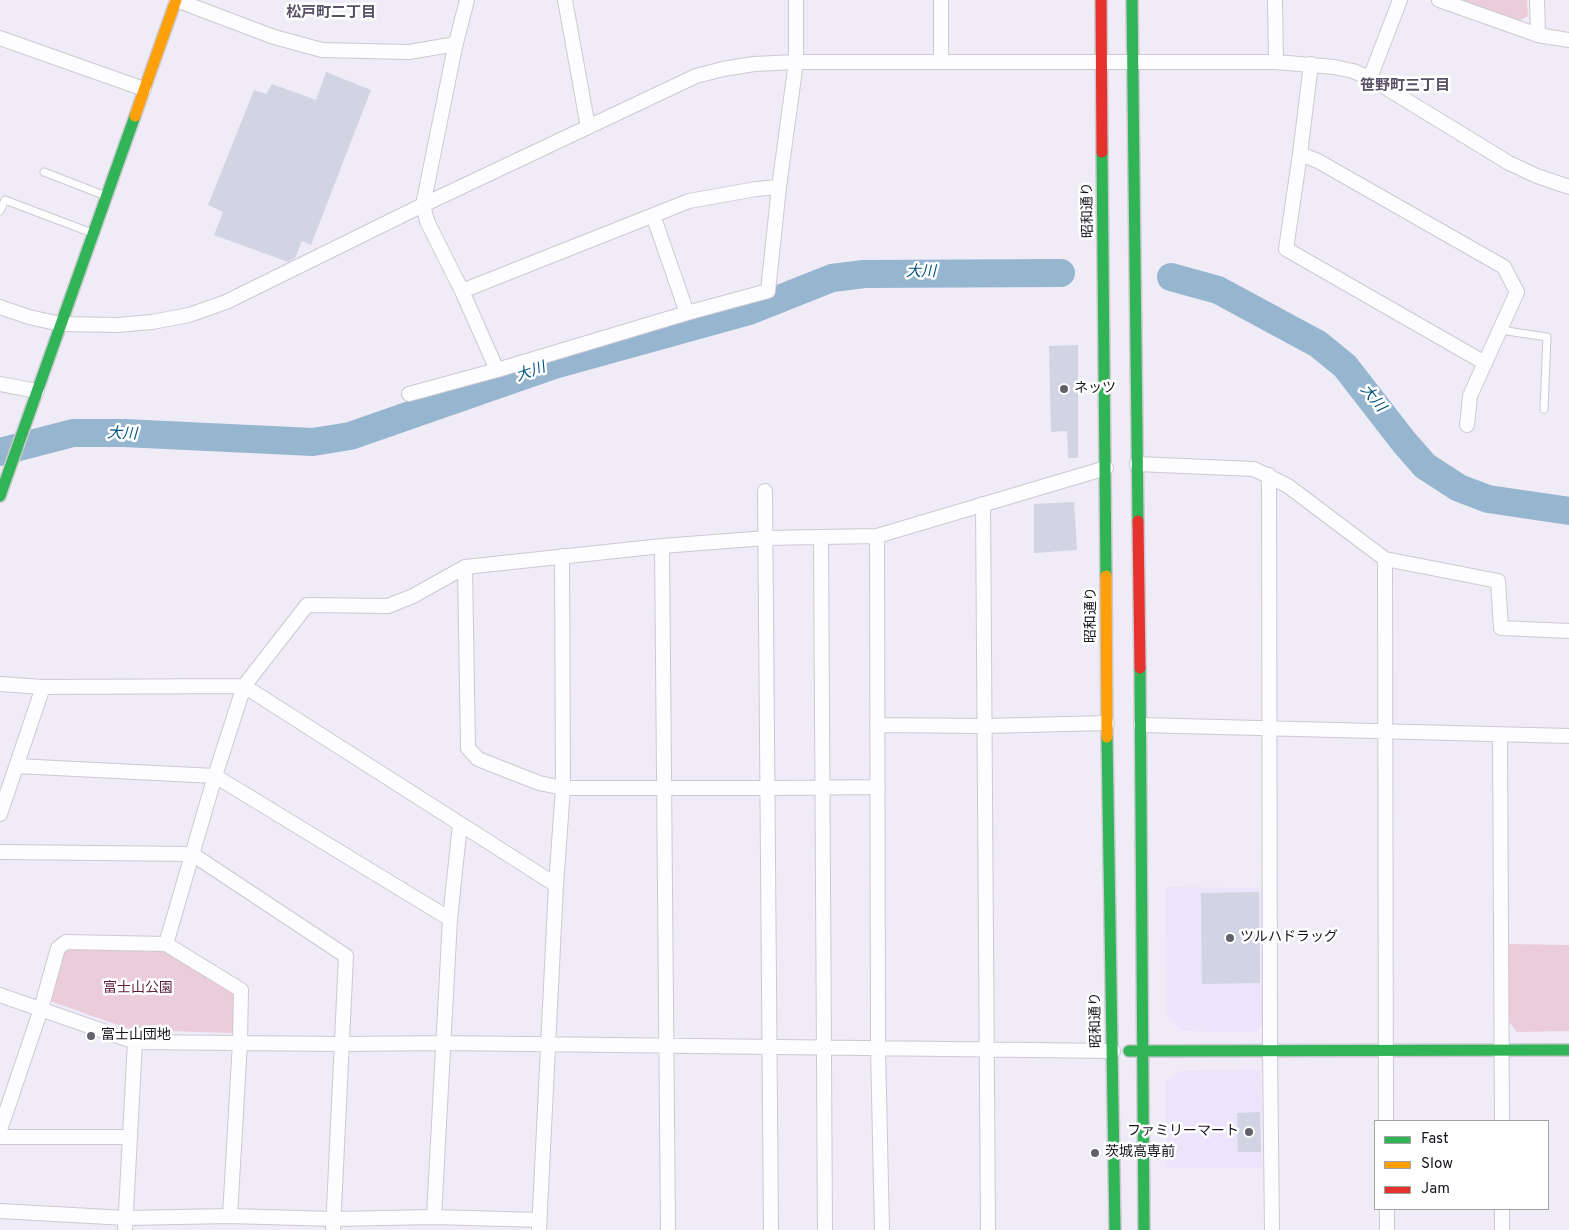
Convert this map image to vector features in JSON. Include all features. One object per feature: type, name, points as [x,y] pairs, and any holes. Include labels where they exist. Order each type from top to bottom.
[{"type":"street","points":[[0,496],[176,0],[274,37],[322,50],[409,52],[456,44]]},
{"type":"street","points":[[467,0],[456,44],[423,205],[427,221],[462,291],[497,370]]},
{"type":"street","points":[[565,0],[588,127]]},
{"type":"street","points":[[409,394],[768,291],[779,187],[796,62],[796,0]]},
{"type":"street","points":[[940,0],[941,62]]},
{"type":"street","name":"昭和通り","points":[[1101,0],[1107,723],[1115,1230]]},
{"type":"street","points":[[1132,0],[1141,725],[1144,1230]]},
{"type":"street","points":[[1275,0],[1276,62]]},
{"type":"street","points":[[1370,78],[1400,0]]},
{"type":"street","points":[[1439,0],[1538,35],[1569,40]]},
{"type":"street","points":[[1537,0],[1538,35]]},
{"type":"street","points":[[0,38],[144,89]]},
{"type":"street","points":[[0,307],[29,317],[60,324],[116,325],[152,322],[189,315],[226,302],[423,205],[696,76],[754,64],[796,62],[1276,62],[1311,64],[1353,71],[1370,78],[1510,163],[1537,176],[1569,187]]},
{"type":"street","points":[[1311,64],[1286,249],[1485,363]]},
{"type":"street","points":[[1300,154],[1318,161],[1504,267],[1518,292],[1470,396],[1466,425]]},
{"type":"street","points":[[462,291],[689,201],[756,188],[779,187]]},
{"type":"street","points":[[653,215],[687,313]]},
{"type":"street","points":[[0,384],[37,391]]},
{"type":"street","points":[[1137,464],[1254,469],[1288,486],[1385,559],[1498,581],[1501,628],[1569,631]]},
{"type":"street","points":[[166,944],[215,776],[244,686],[307,606],[388,606],[413,596],[465,567],[662,546],[766,538],[877,536],[1106,468]]},
{"type":"street","points":[[1269,475],[1272,1230]]},
{"type":"street","points":[[765,491],[771,1230]]},
{"type":"street","points":[[983,504],[988,1230]]},
{"type":"street","points":[[877,536],[878,1048],[882,1230]]},
{"type":"street","points":[[821,537],[825,1230]]},
{"type":"street","points":[[662,546],[668,1230]]},
{"type":"street","points":[[0,1211],[126,1224],[230,1216],[334,1225],[434,1217],[539,1225],[556,885],[564,788],[562,556]]},
{"type":"street","points":[[1385,559],[1386,1120]]},
{"type":"street","points":[[465,567],[468,748],[478,759],[540,783],[564,788],[823,788],[878,786]]},
{"type":"street","points":[[0,684],[43,687],[244,686],[556,885]]},
{"type":"street","points":[[0,814],[43,687]]},
{"type":"street","points":[[877,725],[985,726],[1107,723]]},
{"type":"street","points":[[1141,725],[1569,736]]},
{"type":"street","points":[[1500,735],[1502,1120]]},
{"type":"street","points":[[16,766],[215,776],[450,919]]},
{"type":"street","points":[[434,1217],[450,919],[460,824]]},
{"type":"street","points":[[0,852],[192,854],[346,956],[334,1225]]},
{"type":"street","points":[[0,1130],[41,1009],[58,948],[66,942],[166,944],[241,990],[240,1042],[230,1216]]},
{"type":"street","points":[[0,995],[135,1042],[444,1043],[1113,1051],[1569,1050]]},
{"type":"street","points":[[126,1224],[135,1042]]},
{"type":"street","points":[[0,1137],[130,1138]]},
{"type":"street","points":[[1387,1210],[1387,1230]]},
{"type":"street","points":[[1502,1210],[1502,1230]]},
{"type":"lane","points":[[44,172],[106,196]]},
{"type":"lane","points":[[0,210],[5,200],[92,233]]},
{"type":"lane","points":[[1500,330],[1547,337],[1544,409]]},
{"type":"shaded area","points":[[1165,887],[1263,888],[1265,1020],[1257,1032],[1181,1031],[1167,1015]]},
{"type":"shaded area","points":[[1261,1070],[1262,1168],[1166,1168],[1165,1083],[1179,1071]]},
{"type":"green space","points":[[1461,0],[1527,0],[1528,16],[1519,21]]},
{"type":"green space","points":[[1508,944],[1569,945],[1569,1031],[1517,1032],[1509,1022]]},
{"type":"green space","name":"富士山公園","points":[[65,947],[165,950],[236,992],[234,1033],[132,1030],[50,1001]]},
{"type":"building","points":[[326,72],[371,90],[311,245],[302,241],[295,258],[288,262],[214,235],[223,212],[208,205],[254,90],[266,94],[272,84],[316,100]]},
{"type":"building","name":"ネッツ","points":[[1078,345],[1078,458],[1068,458],[1067,431],[1051,432],[1049,346]]},
{"type":"building","points":[[1074,502],[1077,550],[1034,553],[1034,504]]},
{"type":"building","name":"ツルハドラッグ","points":[[1259,892],[1260,983],[1202,984],[1201,893]]},
{"type":"building","name":"ファミリーマート","points":[[1260,1112],[1261,1152],[1238,1152],[1237,1113]]},
{"type":"waterway","name":"大川","points":[[0,452],[73,433],[124,433],[313,442],[350,436],[554,365],[749,311],[832,278],[864,274],[1061,273]]},
{"type":"waterway","name":"大川","points":[[1171,277],[1218,290],[1318,344],[1345,366],[1425,466],[1459,488],[1488,499],[1569,511]]},
{"type":"traffic: fast","points":[[1132,0],[1138,521]]},
{"type":"traffic: fast","points":[[0,496],[135,116]]},
{"type":"traffic: fast","points":[[1102,152],[1106,576]]},
{"type":"traffic: fast","points":[[1140,668],[1144,1230]]},
{"type":"traffic: fast","points":[[1107,737],[1115,1230]]},
{"type":"traffic: fast","points":[[1129,1051],[1569,1050]]},
{"type":"traffic: slow","points":[[135,116],[176,0]]},
{"type":"traffic: slow","points":[[1106,576],[1107,737]]},
{"type":"traffic: jam","points":[[1101,0],[1102,152]]},
{"type":"traffic: jam","points":[[1138,521],[1140,668]]},
{"type":"place","name":"ネッツ","points":[[1064,389]]},
{"type":"place","name":"ツルハドラッグ","points":[[1230,938]]},
{"type":"place","name":"富士山団地","points":[[91,1036]]},
{"type":"place","name":"ファミリーマート","points":[[1249,1132]]},
{"type":"place","name":"茨城高専前","points":[[1095,1153]]},
{"type":"district","name":"松戸町二丁目","points":[[331,14]]},
{"type":"district","name":"笹野町三丁目","points":[[1405,87]]}]
